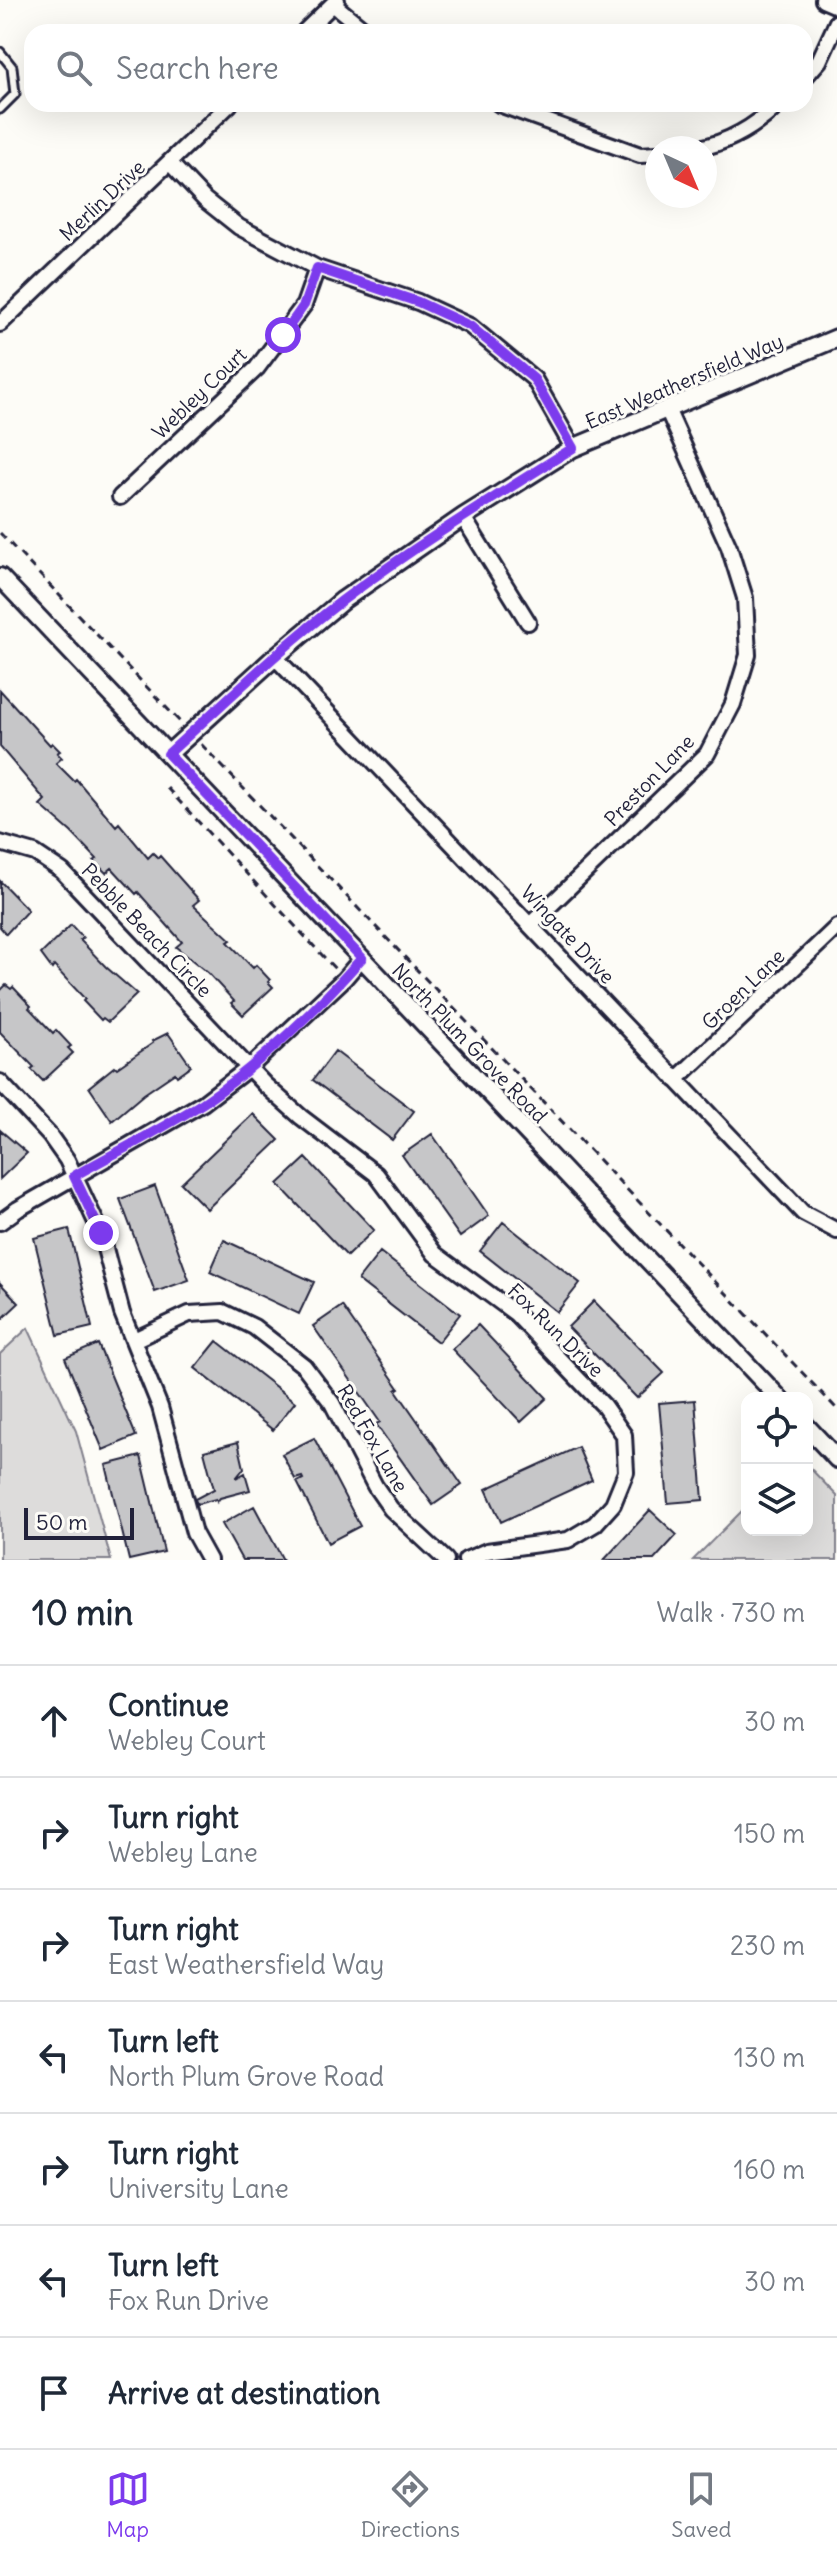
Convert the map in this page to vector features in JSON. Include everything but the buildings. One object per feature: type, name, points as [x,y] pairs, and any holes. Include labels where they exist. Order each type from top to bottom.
[{"type":"street","points":[[823,0],[837,6]]},
{"type":"street","points":[[312,24],[335,2],[358,24]]},
{"type":"street","points":[[813,68],[837,22]]},
{"type":"street","name":"Merlin Drive","points":[[0,324],[222,112]]},
{"type":"street","points":[[521,112],[645,155]]},
{"type":"street","points":[[717,144],[760,121],[770,112]]},
{"type":"street","points":[[170,163],[205,200],[239,227],[317,268],[418,302],[470,326],[534,379],[573,448]]},
{"type":"street","name":"Webley Court","points":[[120,497],[257,368],[304,305],[317,268]]},
{"type":"street","name":"East Weathersfield Way","points":[[168,754],[343,600],[463,517],[573,448],[837,338]]},
{"type":"street","name":"Preston Lane","points":[[531,924],[707,754],[733,704],[748,655],[745,598],[729,547],[668,411]]},
{"type":"street","points":[[463,517],[528,622]]},
{"type":"street","name":"North Plum Grove Road","points":[[0,577],[773,1392]]},
{"type":"street","name":"Wingate Drive","points":[[275,657],[803,1213],[837,1231]]},
{"type":"street","name":"Pebble Beach Circle","points":[[0,842],[35,853],[62,871],[250,1067]]},
{"type":"street","name":"Groen Lane","points":[[676,1080],[837,927]]},
{"type":"street","points":[[0,1222],[203,1103],[250,1067],[344,979],[362,958]]},
{"type":"street","name":"Fox Run Drive","points":[[250,1067],[301,1117],[376,1174],[435,1254],[515,1313],[603,1405],[624,1435],[626,1472],[613,1504],[595,1524],[568,1540],[487,1551],[466,1560]]},
{"type":"street","points":[[0,1082],[50,1136],[74,1176],[101,1233],[122,1313],[160,1407],[194,1533],[209,1560]]},
{"type":"street","name":"Red Fox Lane","points":[[134,1340],[189,1314],[223,1312],[254,1327],[304,1366],[332,1403],[375,1486],[391,1509],[446,1560]]},
{"type":"street","points":[[813,1433],[837,1459]]},
{"type":"lane","points":[[0,52],[12,67],[15,94],[0,109]]},
{"type":"path","points":[[0,533],[172,714]]},
{"type":"path","points":[[209,753],[837,1409]]},
{"type":"path","points":[[167,788],[344,979]]},
{"type":"shaded area","points":[[28,1328],[76,1431],[111,1560],[0,1560],[0,1354]]},
{"type":"shaded area","points":[[813,1471],[837,1496],[837,1560],[693,1560],[741,1512],[741,1536],[813,1536]]},
{"type":"route","points":[[101,1233],[74,1176],[203,1103],[250,1067],[342,981],[362,958],[168,754],[343,600],[463,517],[573,448],[534,379],[470,326],[418,302],[317,268],[304,305],[283,335]]}]
